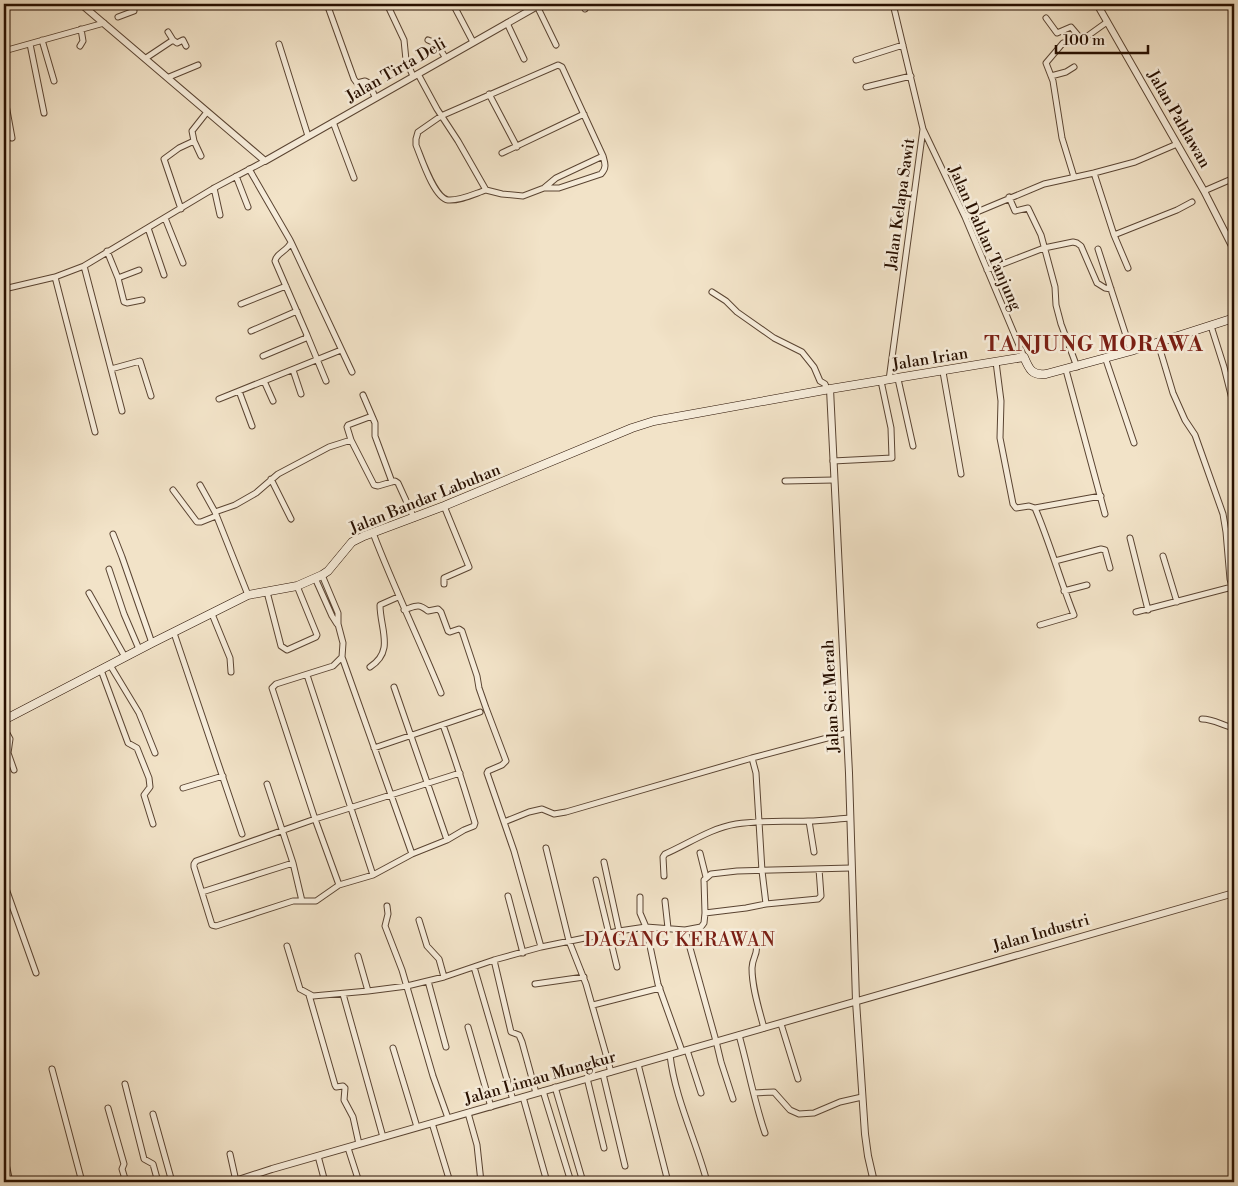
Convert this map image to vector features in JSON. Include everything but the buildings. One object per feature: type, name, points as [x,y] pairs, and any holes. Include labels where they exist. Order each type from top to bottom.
[{"type":"main road","points":[[1024,357],[1030,370],[1036,375],[1066,370],[1234,318]]},
{"type":"main road","name":"Jalan Irian","points":[[829,389],[943,372],[1024,357]]},
{"type":"main road","name":"Jalan Bandar Labuhan","points":[[4,720],[139,649],[248,596],[297,586],[318,577],[328,571],[352,542],[632,428],[654,421],[829,389]]},
{"type":"street","points":[[4,289],[55,277],[84,266],[214,188],[265,161],[169,77],[81,4]]},
{"type":"street","points":[[118,17],[134,11],[133,4]]},
{"type":"street","points":[[327,4],[354,80],[357,83],[365,81],[369,83],[375,97]]},
{"type":"street","points":[[388,4],[404,40],[406,60],[463,148],[486,190]]},
{"type":"street","points":[[453,4],[473,42]]},
{"type":"street","name":"Jalan Kelapa Sawit","points":[[889,380],[923,129],[893,4]]},
{"type":"street","name":"Jalan Pahlawan","points":[[1097,4],[1204,191],[1234,250]]},
{"type":"street","points":[[536,5],[556,45]]},
{"type":"street","name":"Jalan Tirta Deli","points":[[265,161],[536,5]]},
{"type":"street","points":[[1046,18],[1058,33],[1070,27],[1082,40]]},
{"type":"street","points":[[1074,176],[1061,132],[1051,76],[1046,62],[1063,43],[1082,40],[1108,22]]},
{"type":"street","points":[[4,51],[104,23]]},
{"type":"street","points":[[506,23],[524,59]]},
{"type":"street","points":[[80,46],[83,41],[81,29]]},
{"type":"street","points":[[168,32],[172,40],[177,43],[183,40],[186,46]]},
{"type":"street","points":[[42,40],[54,81]]},
{"type":"street","points":[[146,58],[172,40]]},
{"type":"street","points":[[428,40],[437,44],[445,57]]},
{"type":"street","points":[[30,44],[44,113]]},
{"type":"street","points":[[279,44],[308,136]]},
{"type":"street","points":[[856,60],[904,45]]},
{"type":"street","points":[[169,77],[198,65]]},
{"type":"street","points":[[544,188],[559,188],[601,174],[605,166],[603,156],[584,114],[562,67],[558,65],[441,116],[418,132],[416,145],[437,192],[444,199],[448,200],[458,200],[486,190],[523,196],[544,188],[556,178],[603,156]]},
{"type":"street","points":[[1051,76],[1066,72],[1074,67]]},
{"type":"street","points":[[866,87],[911,76]]},
{"type":"street","points":[[4,94],[12,138]]},
{"type":"street","points":[[489,94],[517,147]]},
{"type":"street","points":[[201,156],[194,141],[192,131],[207,112]]},
{"type":"street","points":[[502,153],[584,114]]},
{"type":"street","points":[[333,122],[354,178]]},
{"type":"street","name":"Jalan Dahlan Tanjung","points":[[923,129],[965,217],[1024,357]]},
{"type":"street","points":[[181,209],[164,159],[179,148],[194,141]]},
{"type":"street","points":[[965,217],[1044,184],[1074,176],[1094,174],[1143,159],[1177,144]]},
{"type":"street","points":[[249,169],[291,242],[352,372]]},
{"type":"street","points":[[1094,174],[1114,235],[1128,268]]},
{"type":"street","points":[[236,176],[248,207]]},
{"type":"street","points":[[1204,191],[1234,178]]},
{"type":"street","points":[[214,188],[220,215]]},
{"type":"street","points":[[1009,197],[1015,211],[1029,208],[1041,235],[1055,288],[1056,305],[1061,324],[1077,367]]},
{"type":"street","points":[[1114,235],[1177,210],[1192,202]]},
{"type":"street","points":[[165,218],[182,263]]},
{"type":"street","points":[[148,228],[164,275]]},
{"type":"street","points":[[291,242],[289,247],[275,258],[326,381]]},
{"type":"street","points":[[986,270],[1044,248],[1068,242],[1077,243],[1081,246],[1097,283],[1111,290]]},
{"type":"street","points":[[1098,249],[1131,351]]},
{"type":"street","points":[[107,251],[118,278],[124,302],[142,300]]},
{"type":"street","points":[[84,266],[122,411]]},
{"type":"street","points":[[118,278],[139,270]]},
{"type":"street","points":[[55,277],[69,338],[95,432]]},
{"type":"street","points":[[241,304],[286,286]]},
{"type":"street","points":[[712,292],[774,338],[802,352],[814,367],[820,381],[829,389]]},
{"type":"street","points":[[252,331],[297,311]]},
{"type":"street","points":[[1211,326],[1234,407]]},
{"type":"street","points":[[263,356],[306,338],[307,335]]},
{"type":"street","points":[[1158,343],[1173,394],[1185,420],[1195,435],[1223,514],[1234,594]]},
{"type":"street","points":[[220,399],[341,350]]},
{"type":"street","points":[[1105,357],[1134,443]]},
{"type":"street","points":[[111,368],[140,361],[151,396]]},
{"type":"street","points":[[996,362],[1000,401],[1000,438],[1013,504],[1016,508],[1029,506],[1035,508],[1101,496]]},
{"type":"street","points":[[293,370],[301,394]]},
{"type":"street","points":[[1066,370],[1105,514]]},
{"type":"street","points":[[943,372],[961,474]]},
{"type":"street","points":[[889,380],[913,446]]},
{"type":"street","points":[[834,460],[892,458],[889,380]]},
{"type":"street","points":[[264,381],[273,400]]},
{"type":"street","name":"Jalan Sei Merah","points":[[829,389],[834,460],[850,818],[856,1001],[862,1097],[868,1156],[874,1182]]},
{"type":"street","points":[[239,391],[252,426]]},
{"type":"street","points":[[363,395],[375,424],[375,436],[392,482]]},
{"type":"street","points":[[372,416],[348,425],[350,440],[374,484],[378,486],[395,481],[400,485],[414,518]]},
{"type":"street","points":[[172,490],[197,522],[201,522],[235,506],[256,493],[271,479],[329,447],[350,440]]},
{"type":"street","points":[[271,479],[291,519]]},
{"type":"street","points":[[785,481],[834,480]]},
{"type":"street","points":[[200,485],[216,514],[248,596]]},
{"type":"street","points":[[444,506],[469,567],[444,578],[444,584]]},
{"type":"street","points":[[1035,508],[1049,541],[1064,591],[1074,615],[1040,625]]},
{"type":"street","points":[[373,533],[398,596],[419,638],[441,693]]},
{"type":"street","points":[[113,534],[152,643]]},
{"type":"street","points":[[1130,538],[1148,610]]},
{"type":"street","points":[[1055,561],[1101,548],[1105,550],[1110,568]]},
{"type":"street","points":[[1163,556],[1177,602]]},
{"type":"street","points":[[109,570],[124,614],[139,649]]},
{"type":"street","points":[[318,577],[332,616],[338,624],[343,643],[342,657],[412,854]]},
{"type":"street","points":[[1064,591],[1087,585]]},
{"type":"street","points":[[267,592],[276,620],[275,625],[281,646],[287,650],[317,635],[297,586]]},
{"type":"street","points":[[1136,612],[1232,587]]},
{"type":"street","points":[[89,593],[125,657]]},
{"type":"street","points":[[370,667],[378,661],[385,649],[380,604],[398,596]]},
{"type":"street","points":[[404,610],[418,605],[428,611],[438,610],[441,612],[448,631],[459,629],[462,631],[477,676],[479,688],[506,761],[487,772],[504,822],[541,947]]},
{"type":"street","points":[[212,614],[230,658],[231,672]]},
{"type":"street","points":[[174,633],[242,834]]},
{"type":"street","points":[[339,885],[272,688],[276,684],[333,666],[342,657]]},
{"type":"street","points":[[110,665],[139,713],[155,754]]},
{"type":"street","points":[[101,670],[128,743],[137,748],[149,778],[150,787],[144,794],[153,824]]},
{"type":"street","points":[[307,675],[374,875]]},
{"type":"street","points":[[394,687],[447,840]]},
{"type":"street","points":[[374,748],[480,712]]},
{"type":"street","points":[[1202,719],[1234,728]]},
{"type":"street","points":[[444,725],[460,774],[475,824],[447,840],[412,854],[374,875],[339,885],[316,901],[293,902],[214,926],[194,865],[196,862],[352,806],[460,774]]},
{"type":"street","points":[[4,728],[10,739],[8,754],[14,770]]},
{"type":"street","points":[[504,822],[529,812],[542,810],[553,814],[566,812],[846,733]]},
{"type":"street","points":[[752,758],[756,773],[766,904]]},
{"type":"street","points":[[183,788],[222,776]]},
{"type":"street","points":[[267,784],[293,863],[302,901]]},
{"type":"street","points":[[664,876],[663,860],[666,854],[704,834],[727,826],[760,822],[809,822],[850,818]]},
{"type":"street","points":[[809,822],[814,852]]},
{"type":"street","points":[[546,848],[569,942],[584,977],[611,1072]]},
{"type":"street","points":[[287,946],[300,989],[313,996],[407,986],[444,978],[494,960],[541,947],[619,931],[646,928],[685,930],[701,927],[704,923],[705,913],[704,880],[706,877],[700,853]]},
{"type":"street","points":[[604,862],[619,931]]},
{"type":"street","points":[[202,892],[293,863]]},
{"type":"street","points":[[706,877],[711,874],[737,871],[851,868]]},
{"type":"street","points":[[705,913],[820,898],[822,896],[819,869]]},
{"type":"street","points":[[596,880],[617,967]]},
{"type":"street","points":[[4,883],[36,973]]},
{"type":"street","name":"Jalan Industri","points":[[856,1001],[1234,893]]},
{"type":"street","points":[[508,896],[523,952]]},
{"type":"street","points":[[640,897],[640,913],[646,928],[660,988],[700,1093]]},
{"type":"street","points":[[665,901],[668,928]]},
{"type":"street","points":[[387,906],[388,914],[385,926],[396,952],[433,1076],[448,1118]]},
{"type":"street","points":[[419,920],[427,946],[439,959],[444,978]]},
{"type":"street","points":[[685,930],[733,1099]]},
{"type":"street","points":[[754,938],[758,952],[753,963],[753,978],[764,1028]]},
{"type":"street","points":[[358,956],[368,991]]},
{"type":"street","points":[[494,960],[511,1032],[519,1035],[522,1042],[571,1182]]},
{"type":"street","points":[[474,967],[513,1100]]},
{"type":"street","points":[[535,984],[584,977]]},
{"type":"street","points":[[428,981],[446,1047]]},
{"type":"street","points":[[593,1005],[660,988]]},
{"type":"street","points":[[343,994],[383,1137]]},
{"type":"street","points":[[310,995],[335,1085],[345,1088],[344,1100],[353,1117],[359,1144]]},
{"type":"street","name":"Jalan Limau Mungkur","points":[[234,1182],[272,1168],[348,1148],[856,1001]]},
{"type":"street","points":[[781,1024],[798,1079]]},
{"type":"street","points":[[468,1026],[491,1107]]},
{"type":"street","points":[[739,1035],[756,1106],[765,1132]]},
{"type":"street","points":[[393,1048],[418,1127]]},
{"type":"street","points":[[670,1055],[679,1096],[707,1182]]},
{"type":"street","points":[[638,1064],[668,1182]]},
{"type":"street","points":[[52,1069],[82,1182]]},
{"type":"street","points":[[603,1074],[625,1166]]},
{"type":"street","points":[[587,1078],[604,1148]]},
{"type":"street","points":[[125,1084],[144,1159],[153,1164],[158,1182]]},
{"type":"street","points":[[555,1087],[583,1182]]},
{"type":"street","points":[[754,1093],[774,1092],[790,1110],[799,1114],[814,1113],[840,1102],[862,1097]]},
{"type":"street","points":[[524,1097],[547,1182]]},
{"type":"street","points":[[108,1108],[124,1164],[122,1169],[126,1182]]},
{"type":"street","points":[[468,1113],[477,1145],[481,1182]]},
{"type":"street","points":[[153,1114],[172,1182]]},
{"type":"street","points":[[432,1123],[450,1182]]},
{"type":"street","points":[[348,1148],[359,1182]]},
{"type":"street","points":[[230,1154],[234,1182]]},
{"type":"street","points":[[4,1155],[10,1182]]},
{"type":"street","points":[[318,1156],[325,1182]]},
{"type":"district","name":"TANJUNG MORAWA","points":[[1094,345]]},
{"type":"district","name":"DAGANG KERAWAN","points":[[680,940]]}]
